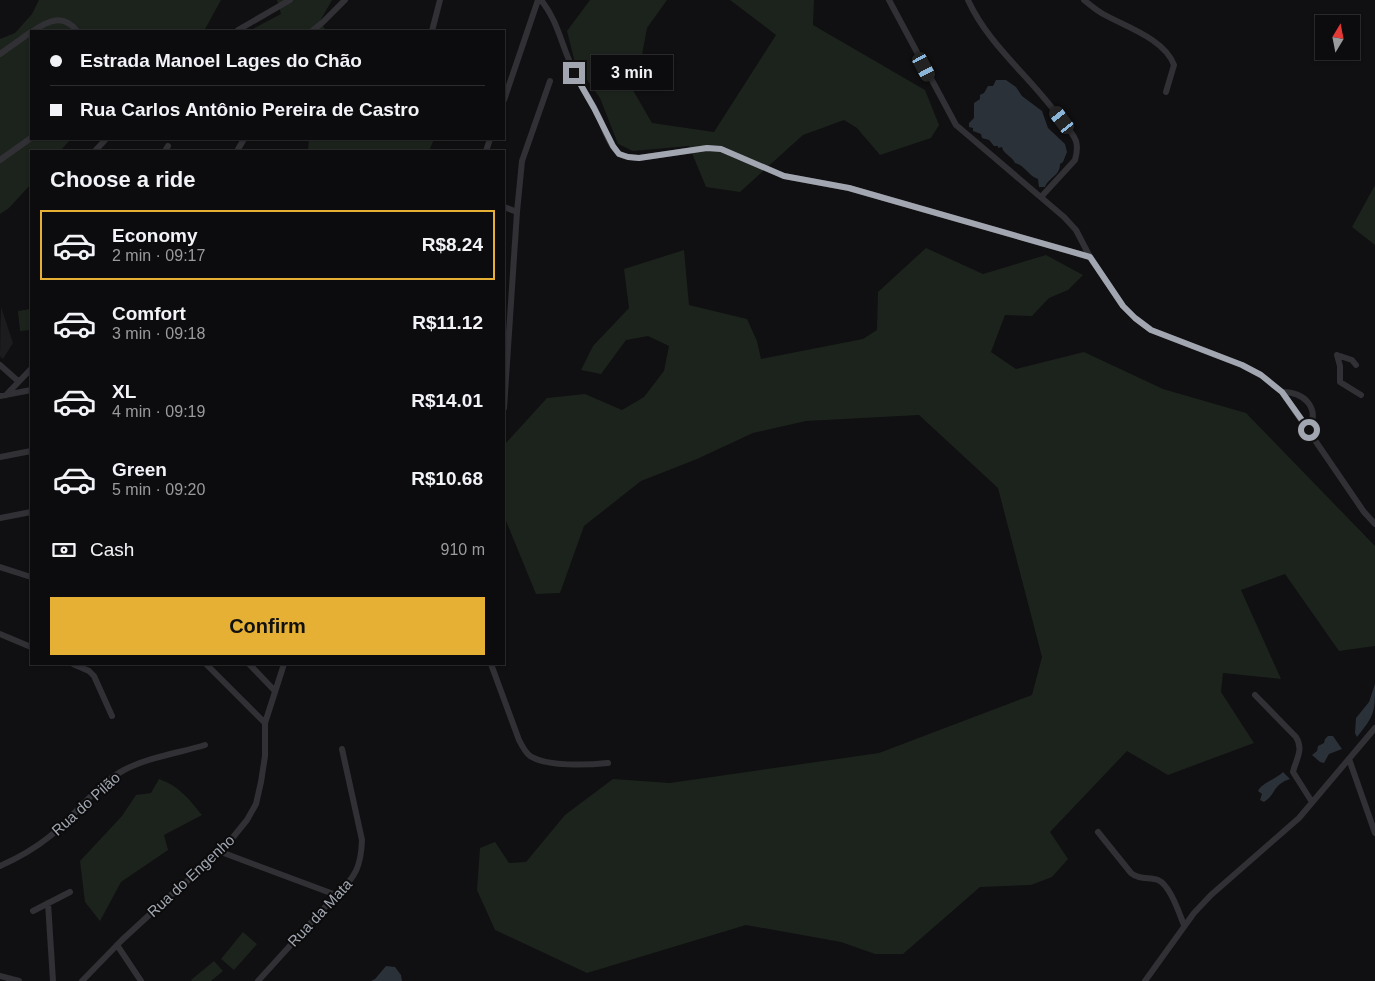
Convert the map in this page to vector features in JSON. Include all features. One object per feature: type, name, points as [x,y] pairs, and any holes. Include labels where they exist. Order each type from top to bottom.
[{"type":"street","points":[[238,30],[290,0]]},
{"type":"street","points":[[313,30],[344,0]]},
{"type":"street","points":[[432,30],[440,0]]},
{"type":"street","points":[[505,97],[540,0],[550,11],[557,24],[574,73],[619,154],[639,158],[707,148],[721,149],[784,176],[849,188],[1090,257]]},
{"type":"street","points":[[889,0],[956,125],[1064,217],[1076,230],[1090,257],[1123,306],[1151,330],[1242,365],[1261,375],[1282,392],[1364,512],[1375,524]]},
{"type":"street","points":[[968,0],[977,19],[991,38],[1050,105],[1073,136],[1076,144],[1078,152],[1075,160],[1041,197]]},
{"type":"street","points":[[1084,0],[1103,14],[1148,37],[1168,55],[1174,65],[1166,92]]},
{"type":"street","points":[[35,30],[46,22],[56,20],[66,22],[76,30]]},
{"type":"street","points":[[0,54],[30,33]]},
{"type":"street","points":[[505,393],[517,212],[523,154],[550,81]]},
{"type":"street","points":[[0,160],[30,139]]},
{"type":"street","points":[[96,150],[105,140]]},
{"type":"street","points":[[505,207],[517,212]]},
{"type":"street","points":[[1356,365],[1352,360],[1337,356],[1340,366],[1340,382],[1361,395]]},
{"type":"street","points":[[0,365],[18,381]]},
{"type":"street","points":[[3,396],[30,370]]},
{"type":"street","points":[[3,396],[30,390]]},
{"type":"street","points":[[1282,392],[1299,394],[1309,403],[1313,415],[1309,430]]},
{"type":"street","points":[[0,456],[30,451]]},
{"type":"street","points":[[0,518],[30,512]]},
{"type":"street","points":[[0,567],[30,577]]},
{"type":"street","points":[[0,634],[30,647]]},
{"type":"street","points":[[76,665],[84,668],[94,676],[112,716]]},
{"type":"street","points":[[207,665],[265,723]]},
{"type":"street","points":[[250,665],[274,690]]},
{"type":"street","name":"Rua do Engenho","points":[[86,980],[117,945],[221,852],[236,836],[247,820],[256,804],[262,782],[265,756],[265,723],[274,690],[284,665]]},
{"type":"street","points":[[491,665],[518,740],[529,756],[560,764],[608,763]]},
{"type":"street","points":[[1255,695],[1300,743],[1293,772],[1312,802]]},
{"type":"street","points":[[1145,981],[1184,925],[1211,896],[1299,818],[1375,728]]},
{"type":"street","name":"Rua do Pilão","points":[[0,866],[35,848],[109,781],[125,770],[205,745]]},
{"type":"street","name":"Rua da Mata","points":[[258,981],[353,877],[358,867],[362,840],[342,749]]},
{"type":"street","points":[[1349,758],[1375,833]]},
{"type":"street","points":[[1098,832],[1131,873],[1140,878],[1158,880],[1163,884],[1173,900],[1184,925]]},
{"type":"street","points":[[221,852],[336,895]]},
{"type":"street","points":[[33,911],[70,892]]},
{"type":"street","points":[[48,903],[54,981]]},
{"type":"street","points":[[117,945],[141,981]]},
{"type":"street","points":[[0,976],[19,981]]},
{"type":"shaded area","points":[[39,0],[221,0],[205,30],[30,30],[30,140],[70,140],[61,150],[30,150],[30,185],[9,208],[0,214],[0,39],[15,33],[32,14]]},
{"type":"shaded area","points":[[277,0],[332,0],[320,21],[325,30],[251,30],[281,14]]},
{"type":"shaded area","points":[[590,0],[667,0],[647,28],[641,60],[623,73],[652,123],[714,132],[776,35],[730,0],[814,0],[813,25],[925,90],[939,125],[931,138],[880,155],[857,128],[844,120],[803,135],[740,192],[706,187],[689,146],[633,151],[618,144],[600,98],[575,63],[567,31]]},
{"type":"shaded area","points":[[996,80],[1006,80],[1016,87],[1022,96],[1042,111],[1048,128],[1065,144],[1067,152],[1063,162],[1045,187],[1039,187],[1038,179],[1022,166],[1015,163],[1002,147],[994,146],[989,140],[982,138],[981,134],[969,127],[969,123],[974,118],[974,103],[980,99],[980,95],[984,93],[988,86],[993,86]]},
{"type":"shaded area","points":[[309,140],[434,140],[429,150],[308,150]]},
{"type":"shaded area","points":[[1375,185],[1375,245],[1352,227]]},
{"type":"shaded area","points":[[926,248],[983,274],[1046,255],[1083,275],[1068,290],[1049,298],[1032,316],[1005,315],[991,352],[1016,369],[1084,352],[1163,389],[1246,413],[1375,546],[1375,646],[1339,651],[1285,574],[1241,590],[1281,679],[1223,673],[1221,692],[1254,743],[1168,775],[1127,751],[1050,832],[1068,859],[1052,877],[1031,885],[980,887],[903,954],[875,954],[841,942],[746,925],[587,973],[495,930],[477,890],[480,848],[495,842],[509,863],[526,862],[565,815],[613,779],[670,783],[879,753],[1032,695],[1042,657],[998,488],[919,415],[806,421],[753,433],[697,459],[641,481],[584,526],[560,593],[536,594],[505,518],[505,444],[547,398],[585,394],[622,410],[644,397],[664,371],[669,346],[648,336],[626,340],[601,374],[581,370],[593,346],[629,308],[624,269],[684,250],[689,305],[747,319],[757,341],[761,359],[863,339],[877,330],[878,292]]},
{"type":"shaded area","points":[[1,307],[13,343],[3,359],[0,356]]},
{"type":"shaded area","points":[[30,309],[30,330],[20,331],[18,311]]},
{"type":"shaded area","points":[[1375,684],[1373,713],[1357,737],[1355,733],[1356,718],[1369,702]]},
{"type":"shaded area","points":[[1328,736],[1333,736],[1342,749],[1329,754],[1324,763],[1312,755]]},
{"type":"shaded area","points":[[1283,772],[1290,779],[1280,784],[1264,802],[1260,800],[1262,794],[1258,791],[1260,788]]},
{"type":"shaded area","points":[[159,779],[178,789],[202,815],[164,835],[168,850],[121,882],[100,921],[85,902],[80,861],[122,816],[136,795],[151,793]]},
{"type":"shaded area","points":[[243,932],[257,944],[234,970],[221,959]]},
{"type":"shaded area","points":[[214,961],[223,971],[211,981],[191,980]]},
{"type":"shaded area","points":[[386,966],[395,967],[401,975],[402,981],[371,981]]},
{"type":"route","points":[[574,73],[619,154],[639,158],[707,148],[721,149],[784,176],[849,188],[969,224],[1090,257],[1123,306],[1135,318],[1151,330],[1242,365],[1261,375],[1291,402],[1309,430]]}]
